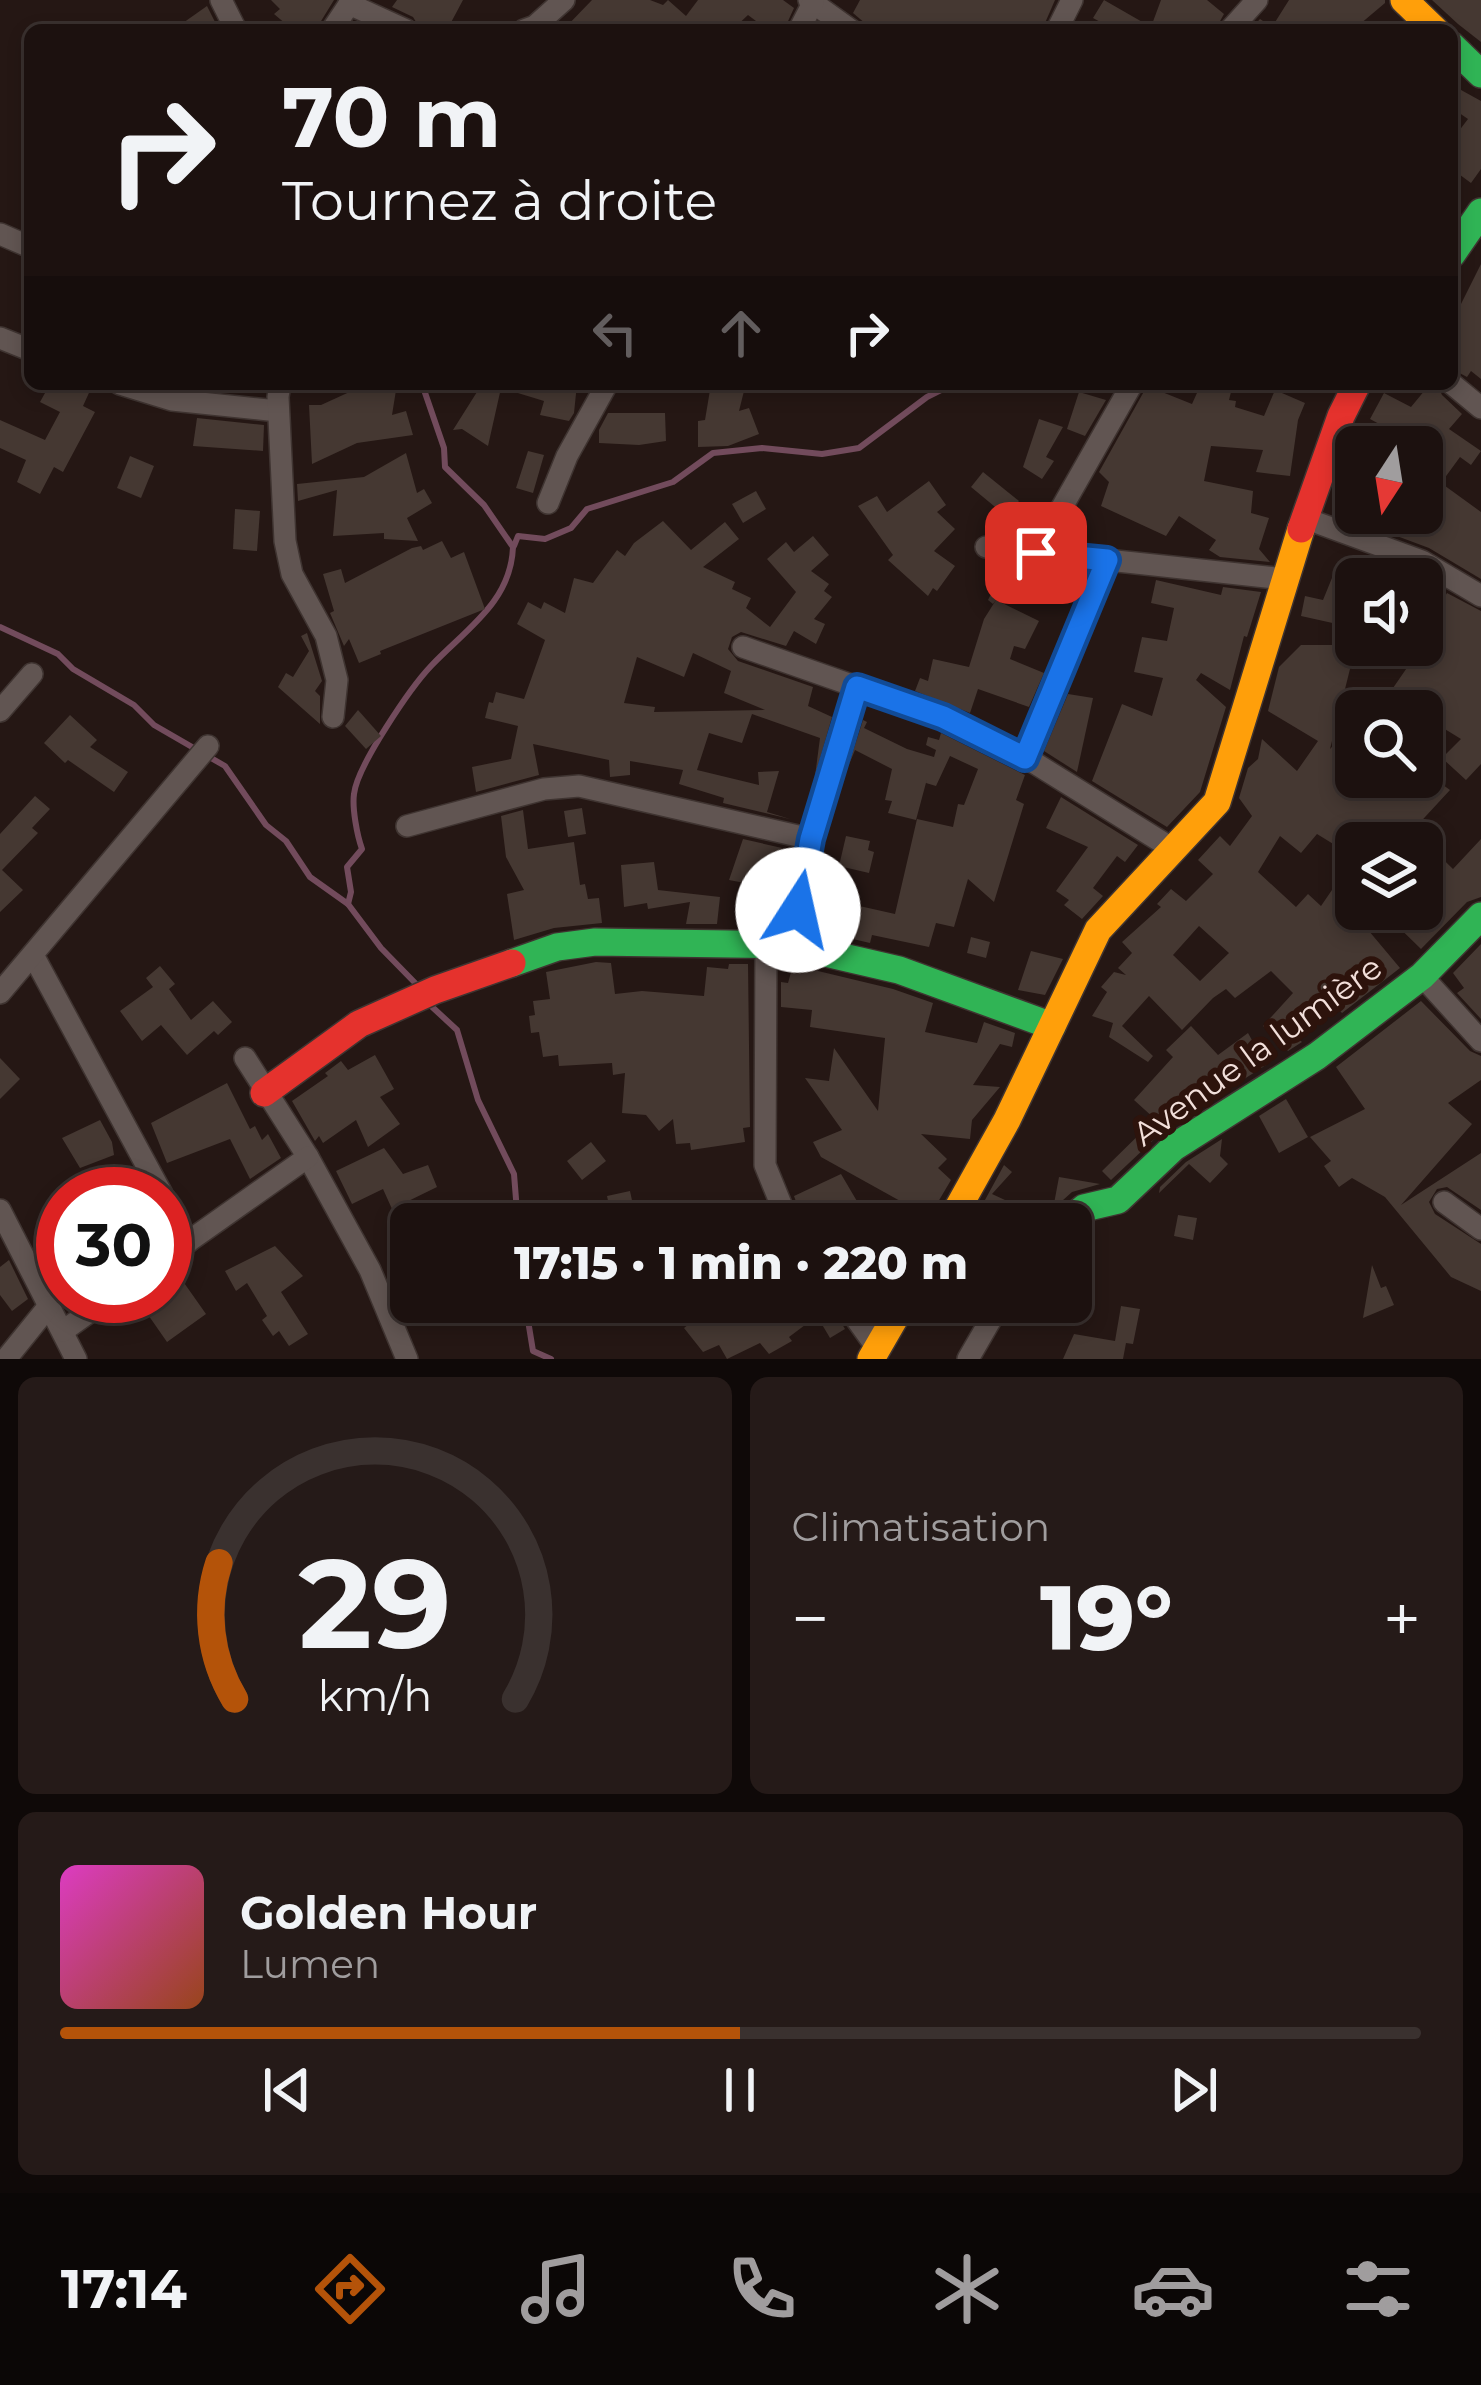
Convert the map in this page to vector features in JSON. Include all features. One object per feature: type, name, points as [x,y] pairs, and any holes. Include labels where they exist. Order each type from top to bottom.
[{"type":"street","points":[[532,24],[564,0]]},
{"type":"street","points":[[1235,24],[1257,0]]},
{"type":"street","points":[[1404,0],[1429,24]]},
{"type":"street","points":[[351,2],[394,24]]},
{"type":"street","points":[[811,2],[842,24]]},
{"type":"street","points":[[1458,52],[1481,74]]},
{"type":"street","points":[[1458,245],[1481,212]]},
{"type":"street","points":[[143,390],[172,400],[278,411]]},
{"type":"street","points":[[280,390],[285,541],[292,574],[326,636],[337,680],[333,717]]},
{"type":"street","points":[[548,503],[567,456],[605,390]]},
{"type":"street","points":[[1036,553],[1129,390]]},
{"type":"street","points":[[961,1203],[1007,1120],[1098,930],[1217,802],[1304,518],[1355,390]]},
{"type":"street","points":[[1304,518],[1422,561],[1481,596]]},
{"type":"street","points":[[986,548],[1286,579]]},
{"type":"street","points":[[1025,758],[1107,560]]},
{"type":"street","points":[[743,647],[943,717],[1025,758],[1174,848]]},
{"type":"street","points":[[0,711],[32,674]]},
{"type":"street","points":[[781,1203],[766,1165],[779,944],[857,687]]},
{"type":"street","points":[[0,993],[204,751]]},
{"type":"street","points":[[407,826],[544,789],[579,786],[811,839]]},
{"type":"street","name":"Avenue la lumière","points":[[1092,1206],[1118,1200],[1174,1147],[1317,1056],[1422,976],[1481,916]]},
{"type":"street","points":[[264,1093],[359,1024],[424,996],[576,944],[779,944],[899,970],[1052,1026]]},
{"type":"street","points":[[33,955],[148,1167]]},
{"type":"street","points":[[1422,976],[1481,1041]]},
{"type":"street","points":[[245,1058],[308,1156],[370,1270],[407,1359]]},
{"type":"street","points":[[192,1239],[308,1156]]},
{"type":"street","points":[[1444,1202],[1481,1229]]},
{"type":"street","points":[[0,1210],[36,1284]]},
{"type":"street","points":[[6,1359],[36,1320]]},
{"type":"street","points":[[58,1323],[76,1359]]},
{"type":"street","points":[[63,1331],[74,1323]]},
{"type":"street","points":[[856,1323],[874,1354]]},
{"type":"street","points":[[874,1354],[892,1323]]},
{"type":"street","points":[[968,1359],[989,1323]]},
{"type":"building","points":[[271,0],[334,0],[319,24],[286,24],[274,14],[280,9]]},
{"type":"building","points":[[397,0],[463,0],[450,24],[417,24],[392,7]]},
{"type":"building","points":[[592,0],[650,0],[663,5],[668,0],[686,16],[698,0],[783,0],[794,8],[787,24],[760,24],[748,15],[738,24],[569,24]]},
{"type":"building","points":[[860,0],[1055,0],[1045,24],[866,24],[853,13]]},
{"type":"building","points":[[1104,0],[1146,24],[1104,24],[1093,18]]},
{"type":"building","points":[[1161,0],[1207,0],[1224,14],[1218,24],[1152,24]]},
{"type":"building","points":[[1289,0],[1385,0],[1360,24],[1274,24]]},
{"type":"building","points":[[1432,0],[1481,0],[1481,42],[1458,24]]},
{"type":"building","points":[[207,6],[216,24],[182,24]]},
{"type":"building","points":[[1458,88],[1481,101],[1481,169],[1471,183],[1458,173],[1458,132],[1468,119],[1458,112]]},
{"type":"building","points":[[1481,264],[1481,379],[1471,371],[1467,377],[1458,372],[1458,310]]},
{"type":"building","points":[[47,390],[90,390],[83,406],[95,412],[63,472],[54,467],[40,494],[17,482],[26,460],[0,448],[0,420],[45,440],[60,412],[40,402]]},
{"type":"building","points":[[354,390],[396,390],[392,415],[406,411],[413,435],[357,443],[312,464],[309,405],[321,405]]},
{"type":"building","points":[[478,390],[501,390],[488,446],[462,429],[453,430]]},
{"type":"building","points":[[508,390],[576,390],[569,421],[540,415],[544,401]]},
{"type":"building","points":[[710,390],[744,391],[739,411],[749,408],[759,434],[728,446],[698,447],[698,421],[705,420]]},
{"type":"building","points":[[1145,390],[1192,404],[1198,390],[1232,390],[1229,400],[1236,401],[1235,407],[1264,416],[1275,390],[1305,403],[1290,476],[1256,472],[1263,450],[1211,446],[1204,481],[1253,491],[1251,513],[1269,518],[1259,549],[1270,562],[1220,557],[1209,550],[1216,540],[1179,516],[1166,536],[1101,506],[1109,482],[1099,472]]},
{"type":"building","points":[[1425,390],[1440,390],[1462,414],[1449,429],[1481,451],[1471,465],[1460,457],[1443,480],[1443,426],[1383,426],[1370,419],[1384,393],[1411,407]]},
{"type":"building","points":[[1079,392],[1106,400],[1085,436],[1067,429]]},
{"type":"building","points":[[608,413],[665,413],[666,441],[599,443],[599,430]]},
{"type":"building","points":[[197,418],[264,425],[263,451],[193,446]]},
{"type":"building","points":[[1039,419],[1063,427],[1046,457],[1054,461],[1042,479],[1023,467]]},
{"type":"building","points":[[528,451],[544,455],[533,493],[516,488]]},
{"type":"building","points":[[406,453],[417,493],[424,489],[432,503],[407,518],[418,541],[384,539],[384,533],[333,536],[337,490],[298,501],[297,484],[364,477]]},
{"type":"building","points":[[130,456],[154,466],[141,498],[117,488]]},
{"type":"building","points":[[983,472],[1019,501],[1006,516],[971,487]]},
{"type":"building","points":[[929,481],[946,505],[937,512],[955,529],[934,551],[955,566],[928,596],[888,560],[893,555],[858,506],[877,496],[887,512]]},
{"type":"building","points":[[1443,484],[1481,512],[1481,579],[1429,548],[1391,534],[1443,534]]},
{"type":"building","points":[[756,491],[766,509],[743,523],[732,504]]},
{"type":"building","points":[[235,509],[260,511],[257,551],[233,549]]},
{"type":"building","points":[[1013,510],[1037,521],[1028,536],[1005,529]]},
{"type":"building","points":[[663,521],[691,550],[725,522],[739,539],[703,567],[735,582],[732,589],[751,598],[746,608],[770,627],[796,592],[767,559],[786,542],[794,552],[813,536],[829,555],[811,571],[829,584],[824,591],[832,597],[814,619],[825,624],[816,644],[794,631],[786,646],[741,632],[732,637],[728,649],[738,661],[813,687],[808,706],[832,717],[815,776],[820,738],[752,714],[742,743],[709,733],[697,770],[759,785],[758,772],[779,771],[767,812],[790,819],[723,803],[724,798],[679,784],[683,770],[630,761],[630,775],[610,777],[609,760],[533,744],[539,775],[476,792],[472,767],[511,759],[518,726],[485,718],[489,702],[493,703],[496,692],[524,699],[545,640],[517,624],[528,602],[541,609],[544,602],[565,613],[574,578],[593,583],[617,550],[625,556]],"holes":[[[693,653],[731,671],[724,693],[765,710],[654,712],[655,707],[624,703],[637,657],[684,677]]]},
{"type":"building","points":[[442,541],[451,558],[464,552],[485,609],[359,663],[349,639],[344,646],[330,613],[334,611],[323,574],[341,569],[345,583],[412,548],[423,550]]},
{"type":"building","points":[[1006,564],[1025,566],[1018,575],[1025,579],[1014,600],[1002,593],[993,604],[988,600]]},
{"type":"building","points":[[1335,573],[1335,624],[1301,616],[1305,596],[1323,600]]},
{"type":"building","points":[[1156,580],[1221,595],[1223,587],[1261,592],[1230,690],[1201,673],[1196,680],[1226,707],[1200,792],[1167,827],[1092,781],[1122,704],[1152,716],[1163,678],[1134,672],[1142,637],[1167,641],[1174,608],[1151,603]]},
{"type":"building","points":[[1447,593],[1481,611],[1481,764],[1466,780],[1443,759],[1461,739],[1443,728],[1443,690],[1392,690],[1408,666],[1443,666],[1443,599]]},
{"type":"building","points":[[996,600],[1039,621],[1025,649],[1014,646],[1010,659],[1044,673],[1029,707],[978,689],[970,713],[915,691],[920,678],[928,681],[933,659],[969,667],[984,619]]},
{"type":"building","points":[[307,633],[322,681],[315,691],[320,696],[320,724],[278,687],[286,673],[293,677],[309,651],[301,636]]},
{"type":"building","points":[[1301,645],[1335,645],[1335,666],[1351,666],[1345,690],[1335,690],[1330,749],[1335,744],[1335,798],[1443,798],[1420,822],[1335,822],[1335,845],[1317,834],[1301,853],[1280,836],[1258,872],[1296,907],[1308,894],[1321,906],[1335,888],[1335,930],[1368,930],[1400,968],[1342,1013],[1322,992],[1288,1029],[1302,1042],[1288,1051],[1263,1026],[1293,993],[1271,971],[1235,998],[1226,989],[1182,1030],[1149,996],[1122,1026],[1153,1056],[1148,1062],[1109,1037],[1113,1023],[1092,1016],[1107,992],[1101,987],[1114,972],[1126,975],[1118,968],[1132,953],[1122,942],[1161,907],[1157,904],[1171,889],[1186,901],[1213,874],[1198,860],[1220,836],[1230,846],[1252,816],[1239,798],[1262,739],[1297,771],[1318,741],[1268,711],[1279,667]],"holes":[[[1199,926],[1229,953],[1200,981],[1173,955]]]},
{"type":"building","points":[[1068,694],[1093,698],[1077,772],[1044,751]]},
{"type":"building","points":[[358,710],[381,736],[366,749],[345,726]]},
{"type":"building","points":[[70,715],[97,740],[90,747],[128,772],[114,792],[68,760],[65,763],[44,743]]},
{"type":"building","points":[[863,720],[867,722],[864,728],[907,749],[934,757],[936,750],[926,745],[928,737],[939,740],[941,733],[1025,775],[1016,800],[1024,804],[994,902],[968,879],[954,927],[936,923],[929,947],[872,935],[870,943],[827,933],[830,921],[850,925],[855,905],[895,914],[917,819],[953,827],[958,804],[964,805],[978,769],[950,756],[936,786],[926,783],[927,779],[916,820],[888,813],[892,801],[885,800],[892,769],[855,750],[848,767]]},
{"type":"building","points":[[35,796],[50,809],[32,828],[38,833],[2,870],[23,890],[0,912],[0,834]]},
{"type":"building","points":[[1061,797],[1138,845],[1125,862],[1117,856],[1093,888],[1103,896],[1082,919],[1064,905],[1069,900],[1056,891],[1088,847],[1046,828]]},
{"type":"building","points":[[582,808],[586,834],[568,837],[564,811]]},
{"type":"building","points":[[523,810],[528,849],[574,842],[580,885],[585,884],[588,899],[599,898],[602,923],[554,928],[514,940],[507,894],[524,890],[506,857],[501,816]]},
{"type":"building","points":[[846,836],[870,841],[868,850],[874,852],[869,873],[839,866]]},
{"type":"building","points":[[743,839],[782,848],[778,863],[771,861],[768,875],[757,873],[755,885],[729,880]]},
{"type":"building","points":[[1481,839],[1481,897],[1467,902],[1443,927],[1443,859],[1453,869]]},
{"type":"building","points":[[654,862],[658,890],[720,897],[717,924],[686,924],[690,902],[648,909],[647,903],[624,907],[621,865]]},
{"type":"building","points":[[1402,930],[1440,930],[1421,949]]},
{"type":"building","points":[[971,937],[990,942],[986,958],[967,953]]},
{"type":"building","points":[[1481,944],[1481,1019],[1457,993],[1464,988],[1453,973]]},
{"type":"building","points":[[1031,951],[1063,959],[1045,995],[1018,990]]},
{"type":"building","points":[[611,963],[615,994],[642,991],[704,996],[707,967],[748,964],[750,1127],[743,1128],[745,1142],[691,1150],[690,1143],[676,1144],[673,1119],[659,1131],[646,1115],[622,1113],[625,1073],[613,1075],[612,1063],[559,1066],[558,1055],[543,1057],[539,1032],[531,1033],[529,1016],[535,1015],[533,1001],[550,999],[546,972]]},
{"type":"building","points":[[793,965],[933,1003],[925,1032],[977,1043],[984,1022],[1015,1033],[1012,1047],[1000,1044],[973,1085],[1000,1087],[972,1120],[970,1139],[921,1134],[947,1159],[938,1168],[951,1180],[937,1203],[904,1203],[821,1157],[813,1142],[842,1130],[805,1078],[829,1081],[834,1048],[878,1111],[885,1038],[810,1027],[812,1010],[781,1007],[781,982],[788,983]]},
{"type":"building","points":[[160,966],[175,984],[169,989],[191,1020],[213,1001],[232,1022],[187,1055],[161,1025],[142,1041],[120,1011],[153,987],[146,978]]},
{"type":"building","points":[[1421,1001],[1470,1051],[1481,1056],[1481,1080],[1448,1103],[1472,1124],[1401,1205],[1481,1153],[1481,1210],[1447,1187],[1437,1189],[1429,1202],[1435,1214],[1481,1244],[1481,1291],[1451,1277],[1385,1197],[1352,1178],[1339,1187],[1324,1166],[1331,1161],[1310,1137],[1365,1109],[1336,1067]]},
{"type":"building","points":[[1191,1026],[1218,1055],[1248,1033],[1266,1065],[1163,1131],[1111,1180],[1102,1171],[1155,1119],[1134,1100],[1173,1057],[1166,1050]]},
{"type":"building","points":[[375,1055],[394,1089],[380,1097],[400,1124],[368,1147],[356,1120],[323,1143],[319,1136],[315,1141],[292,1101],[341,1061],[348,1070]]},
{"type":"building","points":[[0,1058],[20,1079],[0,1099]]},
{"type":"building","points":[[227,1083],[250,1129],[255,1126],[262,1140],[268,1134],[281,1158],[250,1179],[230,1139],[167,1163],[151,1123]]},
{"type":"building","points":[[1286,1099],[1308,1137],[1279,1153],[1259,1116]]},
{"type":"building","points":[[100,1120],[114,1155],[79,1167],[62,1138]]},
{"type":"building","points":[[1222,1139],[1220,1156],[1228,1164],[1210,1183],[1189,1164],[1159,1193],[1186,1162]]},
{"type":"building","points":[[591,1142],[606,1161],[582,1180],[567,1161]]},
{"type":"building","points":[[384,1148],[403,1174],[428,1165],[437,1187],[404,1203],[390,1205],[383,1189],[352,1204],[336,1171]]},
{"type":"building","points":[[1004,1165],[1012,1172],[992,1194],[1011,1203],[983,1203]]},
{"type":"building","points":[[841,1174],[858,1203],[796,1203],[794,1196]]},
{"type":"building","points":[[1059,1177],[1100,1184],[1072,1192],[1054,1203]]},
{"type":"building","points":[[630,1191],[633,1203],[608,1203],[607,1196]]},
{"type":"building","points":[[1178,1215],[1197,1218],[1193,1240],[1174,1236]]},
{"type":"building","points":[[275,1246],[303,1276],[281,1292],[308,1334],[289,1346],[279,1331],[273,1336],[262,1320],[267,1316],[247,1283],[236,1291],[225,1271]]},
{"type":"building","points":[[9,1260],[28,1299],[12,1311],[0,1295],[0,1267]]},
{"type":"building","points":[[1372,1265],[1394,1305],[1363,1318]]},
{"type":"building","points":[[192,1294],[206,1314],[167,1342],[154,1323],[192,1323]]},
{"type":"building","points":[[1121,1306],[1140,1309],[1133,1344],[1126,1343],[1123,1359],[1063,1359],[1074,1334],[1115,1341]]},
{"type":"building","points":[[690,1323],[808,1323],[789,1337],[792,1341],[769,1354],[760,1343],[727,1359],[719,1345],[703,1352],[684,1328]]},
{"type":"building","points":[[821,1323],[841,1323],[845,1329],[830,1338]]},
{"type":"waterway","points":[[348,904],[347,867],[362,849],[354,800],[364,765],[422,676],[495,599],[513,547],[484,505],[445,467],[444,448],[424,390]]},
{"type":"waterway","points":[[514,546],[518,536],[545,539],[571,528],[587,509],[673,482],[713,453],[762,448],[822,454],[859,448],[941,390]]},
{"type":"waterway","points":[[0,627],[58,654],[73,669],[134,705],[154,725],[225,766],[310,877],[348,904],[381,948],[421,989]]},
{"type":"waterway","points":[[430,1005],[457,1030],[478,1100],[514,1174],[516,1203]]},
{"type":"waterway","points":[[528,1323],[533,1351],[551,1359]]},
{"type":"traffic: fast","points":[[1458,52],[1481,74]]},
{"type":"traffic: fast","points":[[1458,245],[1481,212]]},
{"type":"traffic: fast","points":[[1092,1206],[1118,1200],[1174,1147],[1317,1056],[1422,976],[1481,916]]},
{"type":"traffic: fast","points":[[512,963],[557,947],[595,942],[791,945],[899,970],[1052,1026]]},
{"type":"traffic: slow","points":[[1404,0],[1429,24]]},
{"type":"traffic: slow","points":[[961,1203],[1007,1120],[1098,930],[1217,802],[1301,529]]},
{"type":"traffic: slow","points":[[871,1359],[892,1323]]},
{"type":"traffic: jam","points":[[1301,529],[1354,390]]},
{"type":"traffic: jam","points":[[264,1093],[359,1024],[512,963]]},
{"type":"route","points":[[798,910],[811,839],[857,687],[943,717],[1025,758],[1107,560],[1036,553]]}]
